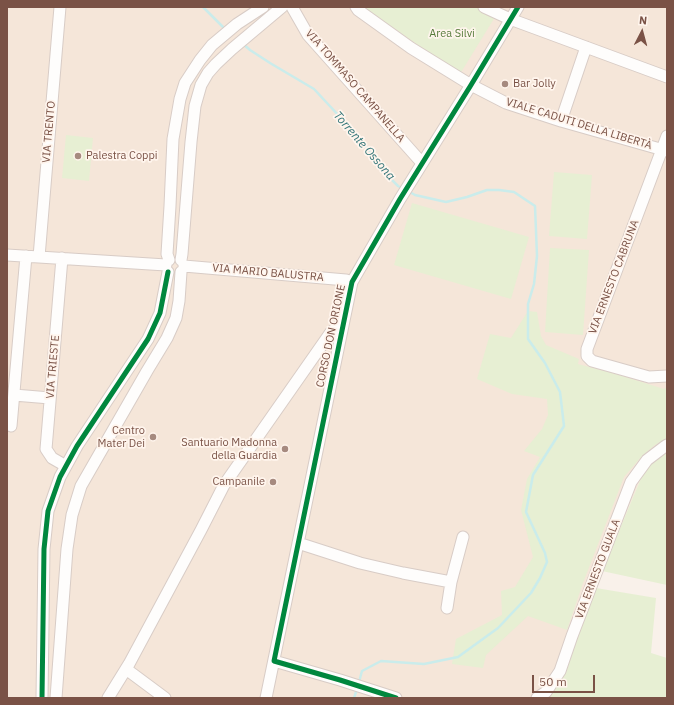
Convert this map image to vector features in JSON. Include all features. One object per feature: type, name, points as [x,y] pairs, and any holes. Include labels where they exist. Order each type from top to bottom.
[{"type":"street","name":"VIA TRENTO","points":[[39,257],[60,7]]},
{"type":"street","points":[[42,698],[44,549],[48,511],[60,477],[77,446],[148,339],[160,313],[168,266],[167,254],[173,139],[180,99],[185,83],[203,56],[219,38],[236,24],[263,7]]},
{"type":"street","points":[[56,698],[66,549],[72,515],[82,486],[147,370],[167,338],[176,318],[182,266],[191,142],[195,106],[201,85],[208,73],[216,64],[282,7]]},
{"type":"street","name":"VIA TOMMASO CAMPANELLA","points":[[292,7],[308,35],[422,163]]},
{"type":"street","name":"VIALE CADUTI DELLA LIBERTÀ","points":[[356,7],[358,10],[411,48],[471,85],[506,103],[561,121],[664,150]]},
{"type":"street","points":[[484,7],[510,20],[667,77]]},
{"type":"street","name":"CORSO DON ORIONE","points":[[266,698],[352,282],[400,199],[518,7]]},
{"type":"street","points":[[561,121],[586,48]]},
{"type":"street","name":"VIA ERNESTO CABRUNA","points":[[667,136],[664,150],[587,349],[587,356],[592,361],[649,377],[667,376]]},
{"type":"street","points":[[173,139],[191,142]]},
{"type":"street","points":[[170,210],[186,211]]},
{"type":"street","points":[[7,255],[168,266]]},
{"type":"street","points":[[11,426],[26,256]]},
{"type":"street","name":"VIA TRIESTE","points":[[62,258],[46,449],[52,458],[66,466]]},
{"type":"street","points":[[168,266],[175,258],[182,266]]},
{"type":"street","points":[[168,266],[171,274],[174,275],[178,275],[182,266]]},
{"type":"street","name":"VIA MARIO BALUSTRA","points":[[182,266],[346,280],[352,282]]},
{"type":"street","points":[[108,698],[126,668],[227,480],[327,337],[331,332],[343,324]]},
{"type":"street","points":[[14,395],[50,398]]},
{"type":"street","name":"VIA ERNESTO GUALA","points":[[537,698],[546,692],[560,671],[631,482],[647,460],[664,446],[667,446]]},
{"type":"street","points":[[447,608],[451,582],[463,537]]},
{"type":"street","points":[[298,543],[360,563],[451,582]]},
{"type":"street","points":[[274,661],[396,698]]},
{"type":"street","points":[[126,668],[165,698]]},
{"type":"shaded area","points":[[7,7],[667,7],[667,451],[642,476],[603,569],[564,675],[557,687],[546,698],[7,698]]},
{"type":"green space","name":"Area Silvi","points":[[363,7],[477,7],[495,17],[460,74]]},
{"type":"green space","name":"Palestra Coppi","points":[[66,135],[93,138],[89,181],[62,178]]},
{"type":"green space","points":[[554,172],[592,175],[587,239],[549,236]]},
{"type":"green space","points":[[412,203],[529,237],[511,299],[394,265]]},
{"type":"green space","points":[[550,248],[589,250],[583,335],[545,332]]},
{"type":"green space","points":[[528,311],[537,312],[541,336],[546,345],[579,359],[578,364],[664,389],[667,387],[667,438],[655,445],[642,456],[624,477],[583,583],[567,630],[528,616],[486,655],[483,668],[452,664],[456,639],[502,615],[501,591],[515,587],[533,557],[521,510],[527,479],[540,457],[524,451],[542,429],[548,415],[547,399],[512,394],[477,379],[490,334],[511,338]]},
{"type":"green space","points":[[667,451],[667,585],[602,571],[642,476],[650,465]]},
{"type":"green space","points":[[596,588],[656,598],[651,653],[667,658],[667,698],[546,698],[557,687],[564,675]]},
{"type":"waterway","name":"Torrente Ossona","points":[[203,7],[225,29]]},
{"type":"waterway","name":"Torrente Ossona","points":[[243,44],[270,63],[314,89],[372,154],[387,175],[403,189]]},
{"type":"waterway","name":"Torrente Ossona","points":[[359,682],[362,671],[381,661],[424,664],[458,657],[498,628],[531,593],[547,562],[545,553],[526,512],[533,475],[564,426],[560,392],[545,363],[528,339],[528,304],[534,284],[537,256],[535,206],[514,192],[499,190],[487,190],[446,202],[415,195],[408,191]]},
{"type":"waterway","name":"Torrente Ossona","points":[[354,698],[357,689]]},
{"type":"cycle path","points":[[396,698],[274,661],[352,282],[400,199],[518,7]]},
{"type":"cycle path","points":[[42,698],[44,549],[48,511],[60,477],[77,446],[148,339],[160,313],[168,272]]},
{"type":"place","name":"Bar Jolly","points":[[505,84]]},
{"type":"place","name":"Palestra Coppi","points":[[78,156]]},
{"type":"place","name":"Centro Mater Dei","points":[[153,437]]},
{"type":"place","name":"Santuario Madonna della Guardia","points":[[285,449]]},
{"type":"place","name":"Campanile","points":[[273,482]]}]
